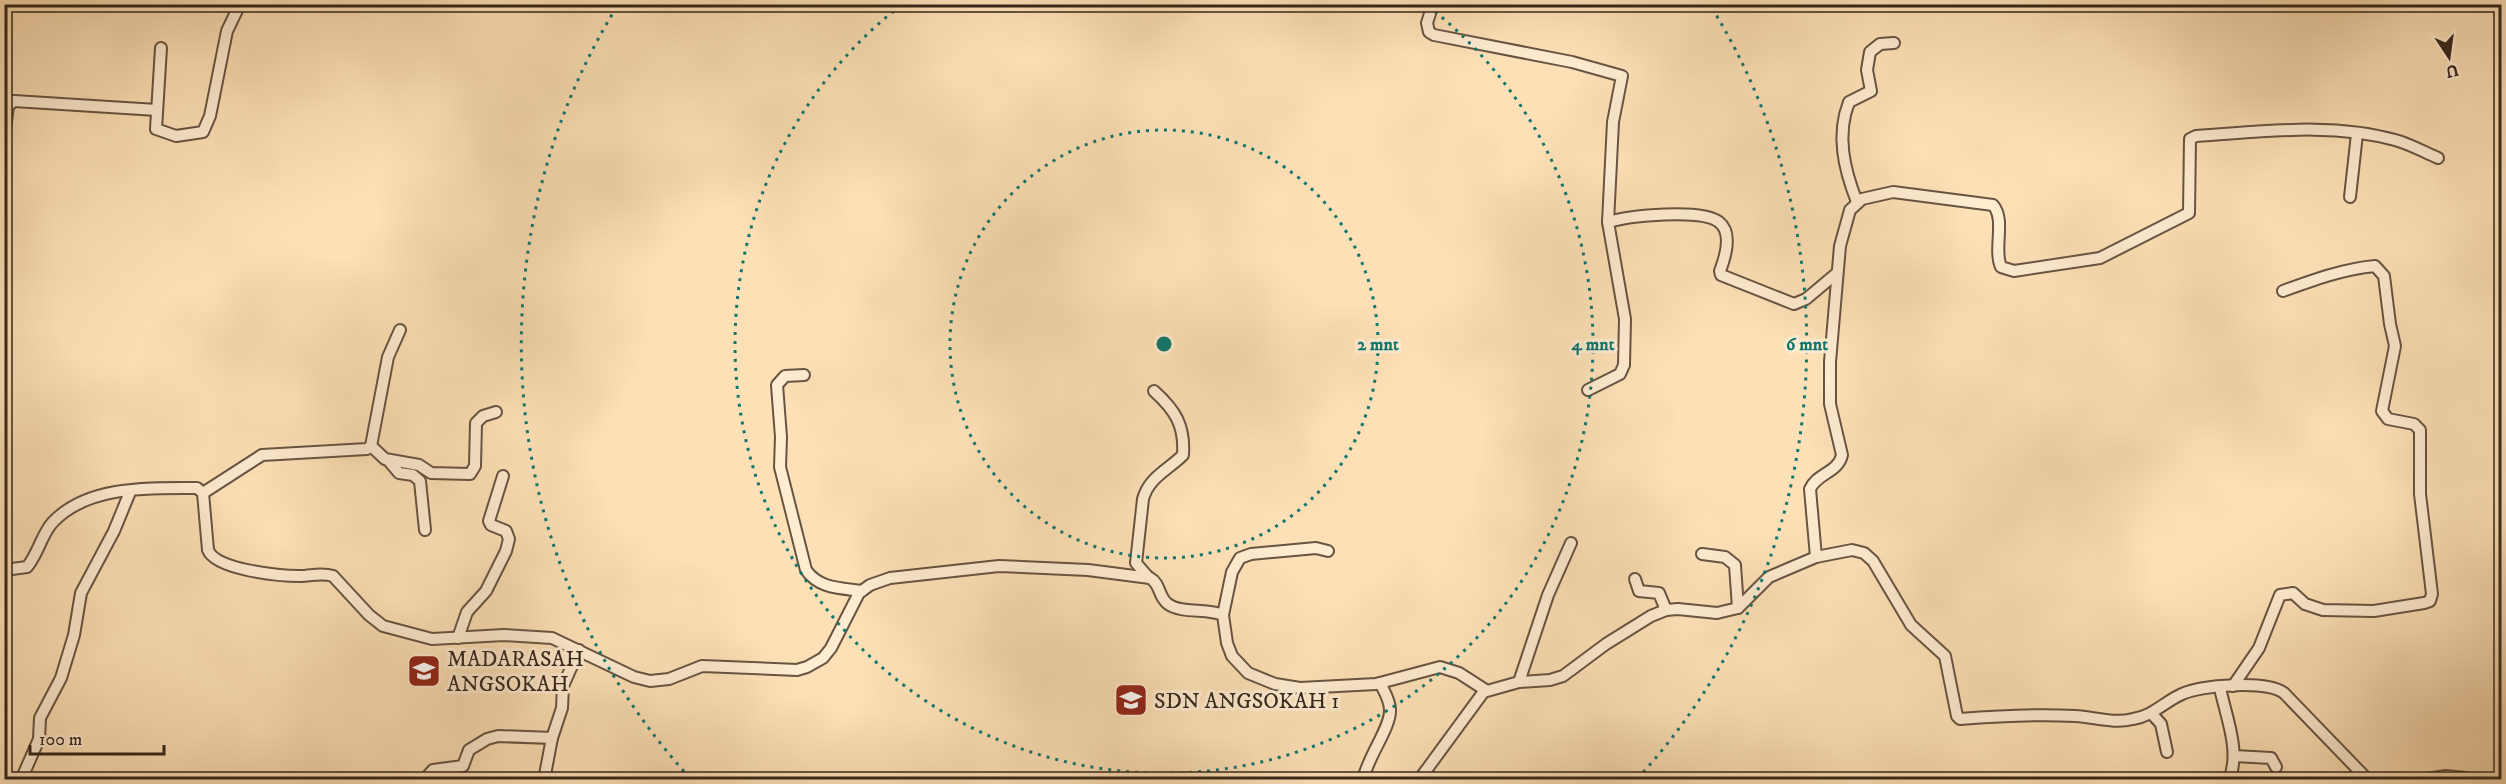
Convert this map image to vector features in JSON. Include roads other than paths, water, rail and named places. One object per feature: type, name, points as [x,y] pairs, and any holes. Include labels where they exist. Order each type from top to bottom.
[{"type":"street","points":[[161,48],[156,124],[159,131],[185,135],[203,132],[207,128],[225,39],[240,4]]},
{"type":"street","points":[[1433,4],[1427,23],[1429,32],[1434,35],[1572,62],[1622,76],[1612,122],[1608,222],[1625,319],[1624,370],[1588,390]]},
{"type":"street","points":[[1857,202],[1847,170],[1841,125],[1849,102],[1871,91],[1867,70],[1870,52],[1880,44],[1894,43]]},
{"type":"street","points":[[4,138],[8,106],[14,101],[157,110]]},
{"type":"street","points":[[1816,557],[1810,489],[1818,477],[1833,469],[1841,461],[1842,455],[1830,404],[1830,362],[1843,228],[1850,210],[1857,202],[1883,193],[1902,192],[1993,205],[1998,218],[1998,259],[2001,267],[2013,271],[2100,258],[2188,213],[2190,139],[2196,136],[2304,129],[2397,140],[2438,158]]},
{"type":"street","points":[[2350,197],[2358,134]]},
{"type":"street","points":[[1608,222],[1629,216],[1672,215],[1718,221],[1722,226],[1727,245],[1721,275],[1794,304],[1806,299],[1837,273]]},
{"type":"street","points":[[2233,686],[2259,648],[2280,595],[2293,593],[2312,608],[2374,611],[2424,603],[2430,601],[2432,594],[2420,494],[2420,430],[2414,424],[2388,418],[2382,411],[2396,346],[2390,324],[2384,276],[2375,266],[2366,267],[2323,277],[2283,291]]},
{"type":"street","points":[[371,447],[388,357],[400,330]]},
{"type":"street","points":[[804,375],[785,376],[777,385],[781,437],[780,467],[786,499],[806,570],[811,577],[825,585],[862,591]]},
{"type":"street","points":[[1149,578],[1137,562],[1145,491],[1156,477],[1183,455],[1182,429],[1177,415],[1154,391]]},
{"type":"street","points":[[388,460],[418,465],[431,473],[470,474],[475,466],[476,423],[483,416],[496,412]]},
{"type":"street","points":[[202,493],[262,455],[371,447],[388,460],[399,473],[413,474],[420,481],[425,530]]},
{"type":"street","points":[[458,638],[467,612],[486,591],[509,543],[506,531],[491,525],[489,520],[503,476]]},
{"type":"street","points":[[4,570],[27,567],[50,526],[80,501],[99,495],[130,492],[194,488],[202,493]]},
{"type":"street","points":[[21,780],[39,739],[40,718],[62,678],[74,635],[81,593],[114,531],[130,492]]},
{"type":"street","points":[[202,493],[208,547],[210,554],[218,561],[278,574],[333,576],[369,615],[383,626],[421,637],[529,635],[552,638],[639,679],[650,681],[669,679],[702,666],[801,669],[827,653],[862,591],[875,583],[897,577],[999,566],[1088,570],[1149,578],[1156,582],[1163,600],[1171,606],[1223,615]]},
{"type":"street","points":[[1519,682],[1548,595],[1571,543]]},
{"type":"street","points":[[1328,551],[1316,548],[1251,554],[1240,558],[1232,572],[1223,615],[1230,652],[1251,675],[1275,684],[1300,688],[1380,683],[1440,667],[1459,673],[1485,690]]},
{"type":"street","points":[[1419,780],[1485,690],[1519,682],[1550,680],[1563,676],[1606,644],[1651,616],[1673,608],[1717,613],[1738,608],[1763,581],[1816,557],[1852,549],[1864,553],[1873,561],[1911,625],[1945,656],[1956,712],[1960,719],[2014,715],[2074,716],[2112,722],[2152,714],[2183,694],[2233,686],[2266,685],[2284,693],[2368,780]]},
{"type":"street","points":[[1702,554],[1725,557],[1734,565],[1738,608]]},
{"type":"street","points":[[1635,579],[1639,591],[1659,593],[1666,610]]},
{"type":"street","points":[[544,780],[552,738],[562,708],[562,686],[579,650]]},
{"type":"street","points":[[1364,780],[1369,759],[1390,713],[1388,698],[1380,683]]},
{"type":"street","points":[[2249,691],[2266,685]]},
{"type":"street","points":[[2220,688],[2234,756],[2229,780]]},
{"type":"street","points":[[2152,714],[2161,724],[2168,752]]},
{"type":"street","points":[[424,780],[433,770],[463,766],[471,748],[487,739],[498,736],[552,738]]},
{"type":"street","points":[[2234,756],[2271,758],[2276,767]]},
{"type":"street","points":[[2419,780],[2446,776],[2483,779]]},
{"type":"place","name":"MADARASAH ANGSOKAH","points":[[424,671]]},
{"type":"place","name":"SDN ANGSOKAH 1","points":[[1131,700]]}]
